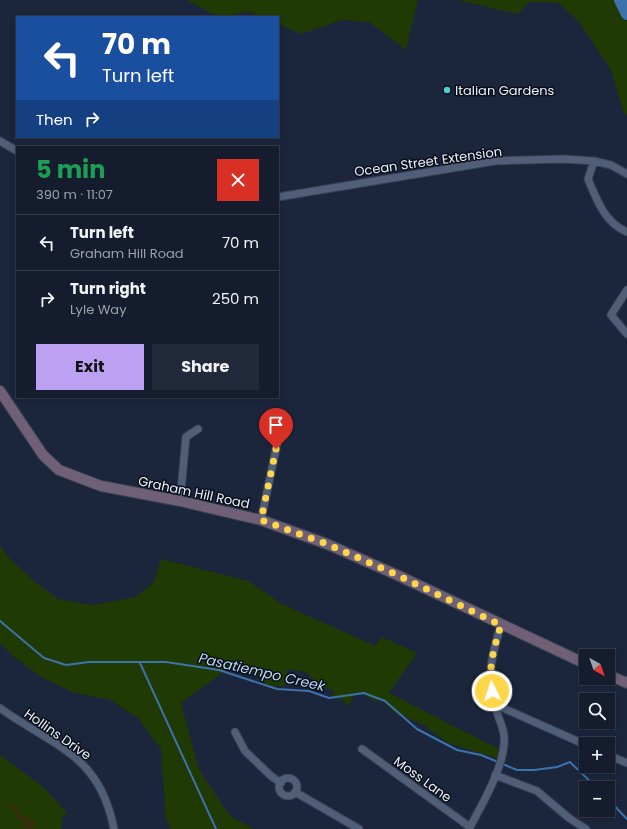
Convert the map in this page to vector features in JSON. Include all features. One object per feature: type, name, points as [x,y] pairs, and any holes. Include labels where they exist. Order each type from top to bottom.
[{"type":"main road","name":"Graham Hill Road","points":[[0,391],[43,455],[59,470],[100,486],[180,501],[261,520],[327,544],[395,574],[579,661]]},
{"type":"main road","points":[[615,678],[627,683]]},
{"type":"street","points":[[0,141],[16,150]]},
{"type":"street","name":"Ocean Street Extension","points":[[279,197],[495,161],[564,159],[594,161],[611,165],[627,174]]},
{"type":"street","points":[[594,161],[588,179],[602,212],[620,229],[627,232]]},
{"type":"street","points":[[627,290],[611,315],[627,334]]},
{"type":"street","points":[[180,501],[186,437],[198,429]]},
{"type":"street","points":[[261,520],[279,435]]},
{"type":"street","points":[[469,828],[497,772],[503,755],[504,735],[494,704],[490,677],[493,650],[501,625]]},
{"type":"street","points":[[494,704],[579,742]]},
{"type":"street","name":"Hollins Drive","points":[[0,708],[75,758],[90,772],[103,793],[111,814],[114,829]]},
{"type":"street","points":[[235,732],[245,751],[271,776],[281,783]]},
{"type":"street","name":"Moss Lane","points":[[362,749],[469,828]]},
{"type":"street","points":[[615,758],[627,763]]},
{"type":"street","points":[[497,772],[537,791],[569,818],[586,829]]},
{"type":"street","points":[[288,779],[293,780],[297,787],[295,792],[290,796],[282,794],[280,788],[281,783],[288,779]]},
{"type":"street","points":[[295,792],[359,829]]},
{"type":"green space","points":[[187,0],[418,0],[406,50],[369,22],[342,20],[301,34],[279,24],[279,16],[259,16],[247,11],[230,16],[216,16]]},
{"type":"green space","points":[[458,0],[627,0],[627,116],[623,110],[611,70],[579,22],[559,3],[529,2],[518,14]]},
{"type":"green space","points":[[0,545],[8,557],[35,582],[58,599],[93,605],[136,597],[154,582],[161,559],[248,581],[282,604],[375,646],[382,637],[417,653],[389,693],[499,749],[503,755],[497,758],[448,743],[424,725],[392,711],[383,700],[373,701],[362,693],[354,694],[349,706],[341,699],[331,698],[334,691],[319,685],[306,672],[287,669],[285,686],[268,686],[252,671],[236,668],[236,663],[181,703],[199,770],[230,816],[254,829],[171,829],[166,818],[161,749],[138,718],[110,700],[72,692],[38,675],[12,655],[0,643]]},
{"type":"green space","points":[[0,755],[42,786],[68,814],[63,816],[61,829],[0,829]]},
{"type":"sand","points":[[10,803],[14,804],[14,807],[20,808],[21,812],[18,813],[19,817],[23,814],[28,817],[28,821],[26,821],[25,824],[29,823],[29,820],[31,819],[35,821],[35,827],[32,829],[24,827],[22,822],[23,819],[17,819],[15,810],[10,809]]},
{"type":"waterway","points":[[620,0],[627,14]]},
{"type":"waterway","name":"Pasatiempo Creek","points":[[0,621],[44,658],[66,665],[89,662],[166,662],[219,670],[277,689],[309,691],[329,698],[364,693],[385,701],[417,729],[457,750],[481,755],[517,770],[534,770],[557,767],[570,762],[590,781]]},
{"type":"waterway","points":[[140,663],[216,829]]},
{"type":"waterway","name":"Pasatiempo Creek","points":[[615,806],[627,819]]},
{"type":"place","name":"Italian Gardens","points":[[447,90]]},
{"type":"route","points":[[276,449],[261,520],[327,544],[432,591],[501,625],[493,650],[490,677],[492,691]]}]
